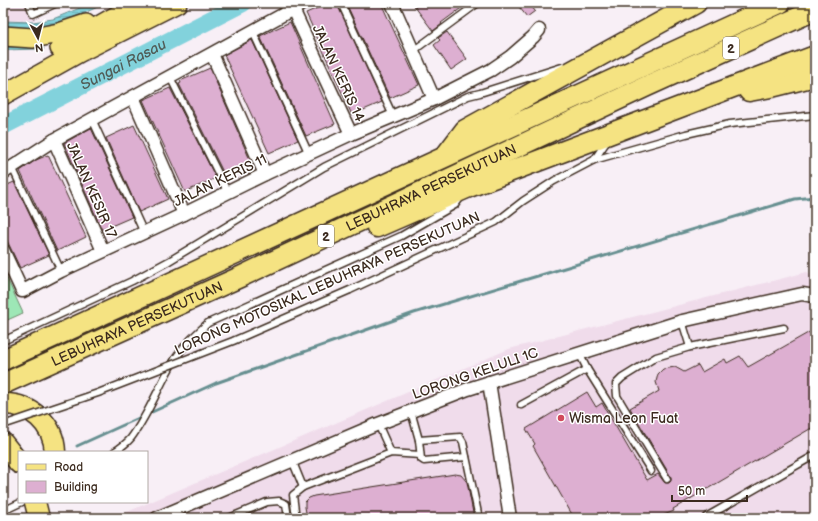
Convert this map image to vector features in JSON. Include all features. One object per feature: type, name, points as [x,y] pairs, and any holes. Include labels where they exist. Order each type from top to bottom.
[{"type":"highway","points":[[445,157],[465,130],[696,3]]},
{"type":"highway","name":"LEBUHRAYA PERSEKUTUAN","points":[[3,360],[780,3]]},
{"type":"highway","name":"LEBUHRAYA PERSEKUTUAN","points":[[3,384],[240,277],[647,86],[815,10]]},
{"type":"highway","points":[[240,277],[345,241],[470,187],[815,56]]},
{"type":"highway","points":[[709,96],[771,87],[815,76]]},
{"type":"highway","points":[[3,404],[11,404],[27,408],[45,422],[53,440],[55,451]]},
{"type":"highway","points":[[3,443],[18,462]]},
{"type":"highway","points":[[35,503],[39,518]]},
{"type":"highway","points":[[33,518],[39,503]]},
{"type":"main road","points":[[3,95],[80,52],[177,3]]},
{"type":"main road","points":[[3,36],[33,38],[60,33],[134,6]]},
{"type":"main road","points":[[3,81],[134,6]]},
{"type":"street","points":[[7,170],[54,140],[253,32],[292,6],[304,3]]},
{"type":"street","points":[[395,4],[434,99]]},
{"type":"street","name":"JALAN KERIS 14","points":[[292,6],[351,134]]},
{"type":"street","name":"JALAN KERIS 11","points":[[3,250],[22,291],[61,270],[144,233],[265,174],[351,134],[434,99],[491,70],[510,57],[539,30]]},
{"type":"street","points":[[212,54],[265,174]]},
{"type":"street","points":[[133,97],[184,214]]},
{"type":"street","name":"JALAN KESIR 17","points":[[54,140],[103,251]]},
{"type":"street","name":"LORONG KELULI 1C","points":[[165,516],[292,460],[378,424],[468,389],[682,321],[802,294],[815,296]]},
{"type":"street","points":[[489,382],[510,518]]},
{"type":"lane","points":[[29,3],[33,14],[57,3]]},
{"type":"lane","points":[[39,3],[40,11]]},
{"type":"lane","points":[[340,3],[393,116]]},
{"type":"lane","points":[[413,51],[478,3]]},
{"type":"lane","points":[[253,32],[309,154]]},
{"type":"lane","points":[[3,340],[138,278],[175,258],[324,167],[468,96],[606,52]]},
{"type":"lane","points":[[170,77],[228,193]]},
{"type":"lane","name":"LORONG MOTOSIKAL LEBUHRAYA PERSEKUTUAN","points":[[3,425],[98,394],[233,341],[350,290],[496,222],[523,201],[554,181],[594,160],[686,134],[730,124],[815,114]]},
{"type":"lane","points":[[92,119],[144,233]]},
{"type":"lane","points":[[594,160],[612,133]]},
{"type":"lane","points":[[7,170],[61,270]]},
{"type":"lane","points":[[115,451],[130,439],[141,422],[175,358],[190,340],[208,323],[401,236],[455,205],[470,187]]},
{"type":"lane","points":[[682,321],[690,347]]},
{"type":"lane","points":[[667,479],[617,396],[616,384],[622,378],[656,357],[690,347],[784,328]]},
{"type":"lane","points":[[579,353],[587,369],[651,471]]},
{"type":"lane","points":[[521,405],[587,369]]},
{"type":"lane","points":[[411,411],[418,440],[420,459],[424,461],[466,457]]},
{"type":"lane","points":[[378,424],[391,453]]},
{"type":"lane","points":[[418,440],[460,437],[463,442],[479,518]]},
{"type":"lane","points":[[296,518],[293,495],[303,487],[391,453],[420,455]]},
{"type":"lane","points":[[706,517],[815,455]]},
{"type":"lane","points":[[292,460],[303,487]]},
{"type":"lane","points":[[229,518],[267,502],[279,500],[286,504],[288,518]]},
{"type":"lane","points":[[3,511],[20,503]]},
{"type":"shaded area","points":[[3,3],[33,3],[35,20],[3,21]]},
{"type":"shaded area","points":[[807,272],[815,277],[815,518],[113,518],[509,349]]},
{"type":"green space","points":[[3,270],[23,313],[3,322]]},
{"type":"water","points":[[92,3],[107,3],[54,26],[33,28],[3,27],[3,21],[33,22],[53,19]]},
{"type":"water","points":[[40,43],[44,49],[38,51],[37,49],[3,50],[3,45]]},
{"type":"building","points":[[329,3],[337,3],[382,102],[352,115],[306,13]]},
{"type":"building","points":[[346,3],[381,3],[419,85],[390,98]]},
{"type":"building","points":[[412,3],[468,3],[441,23],[442,24],[433,31]]},
{"type":"building","points":[[516,3],[529,3],[535,11],[527,17]]},
{"type":"building","points":[[290,22],[335,124],[306,136],[260,36]]},
{"type":"building","points":[[447,32],[467,59],[451,70],[434,45],[440,40],[438,38]]},
{"type":"building","points":[[252,40],[298,140],[269,153],[224,55]]},
{"type":"building","points":[[210,68],[251,162],[224,174],[179,84],[181,83],[180,81]]},
{"type":"building","points":[[170,88],[216,178],[185,192],[143,100]]},
{"type":"building","points":[[134,125],[168,199],[139,212],[106,138]]},
{"type":"building","points":[[91,128],[132,217],[102,230],[64,143]]},
{"type":"building","points":[[48,155],[86,237],[57,251],[20,171],[36,160]]},
{"type":"building","points":[[14,182],[49,255],[20,268],[3,232],[3,187]]},
{"type":"building","points":[[815,329],[815,426],[673,509],[674,511],[664,515],[666,518],[574,518],[533,446],[535,444],[526,429],[587,392],[596,407],[602,403],[647,480],[658,474],[665,483],[669,483],[671,481],[671,477],[630,408],[659,391],[656,382],[658,374],[663,369],[675,367],[684,372],[698,365],[702,372],[725,359],[727,363],[740,356],[748,367]]},
{"type":"building","points":[[455,474],[461,475],[467,482],[474,518],[307,518],[305,502],[314,496]]},
{"type":"waterway","name":"Sungai Rasau","points":[[3,126],[243,3]]},
{"type":"waterway","points":[[77,446],[216,383],[414,313],[795,199],[815,197]]},
{"type":"place","name":"Wisma Leon Fuat","points":[[561,418]]}]
